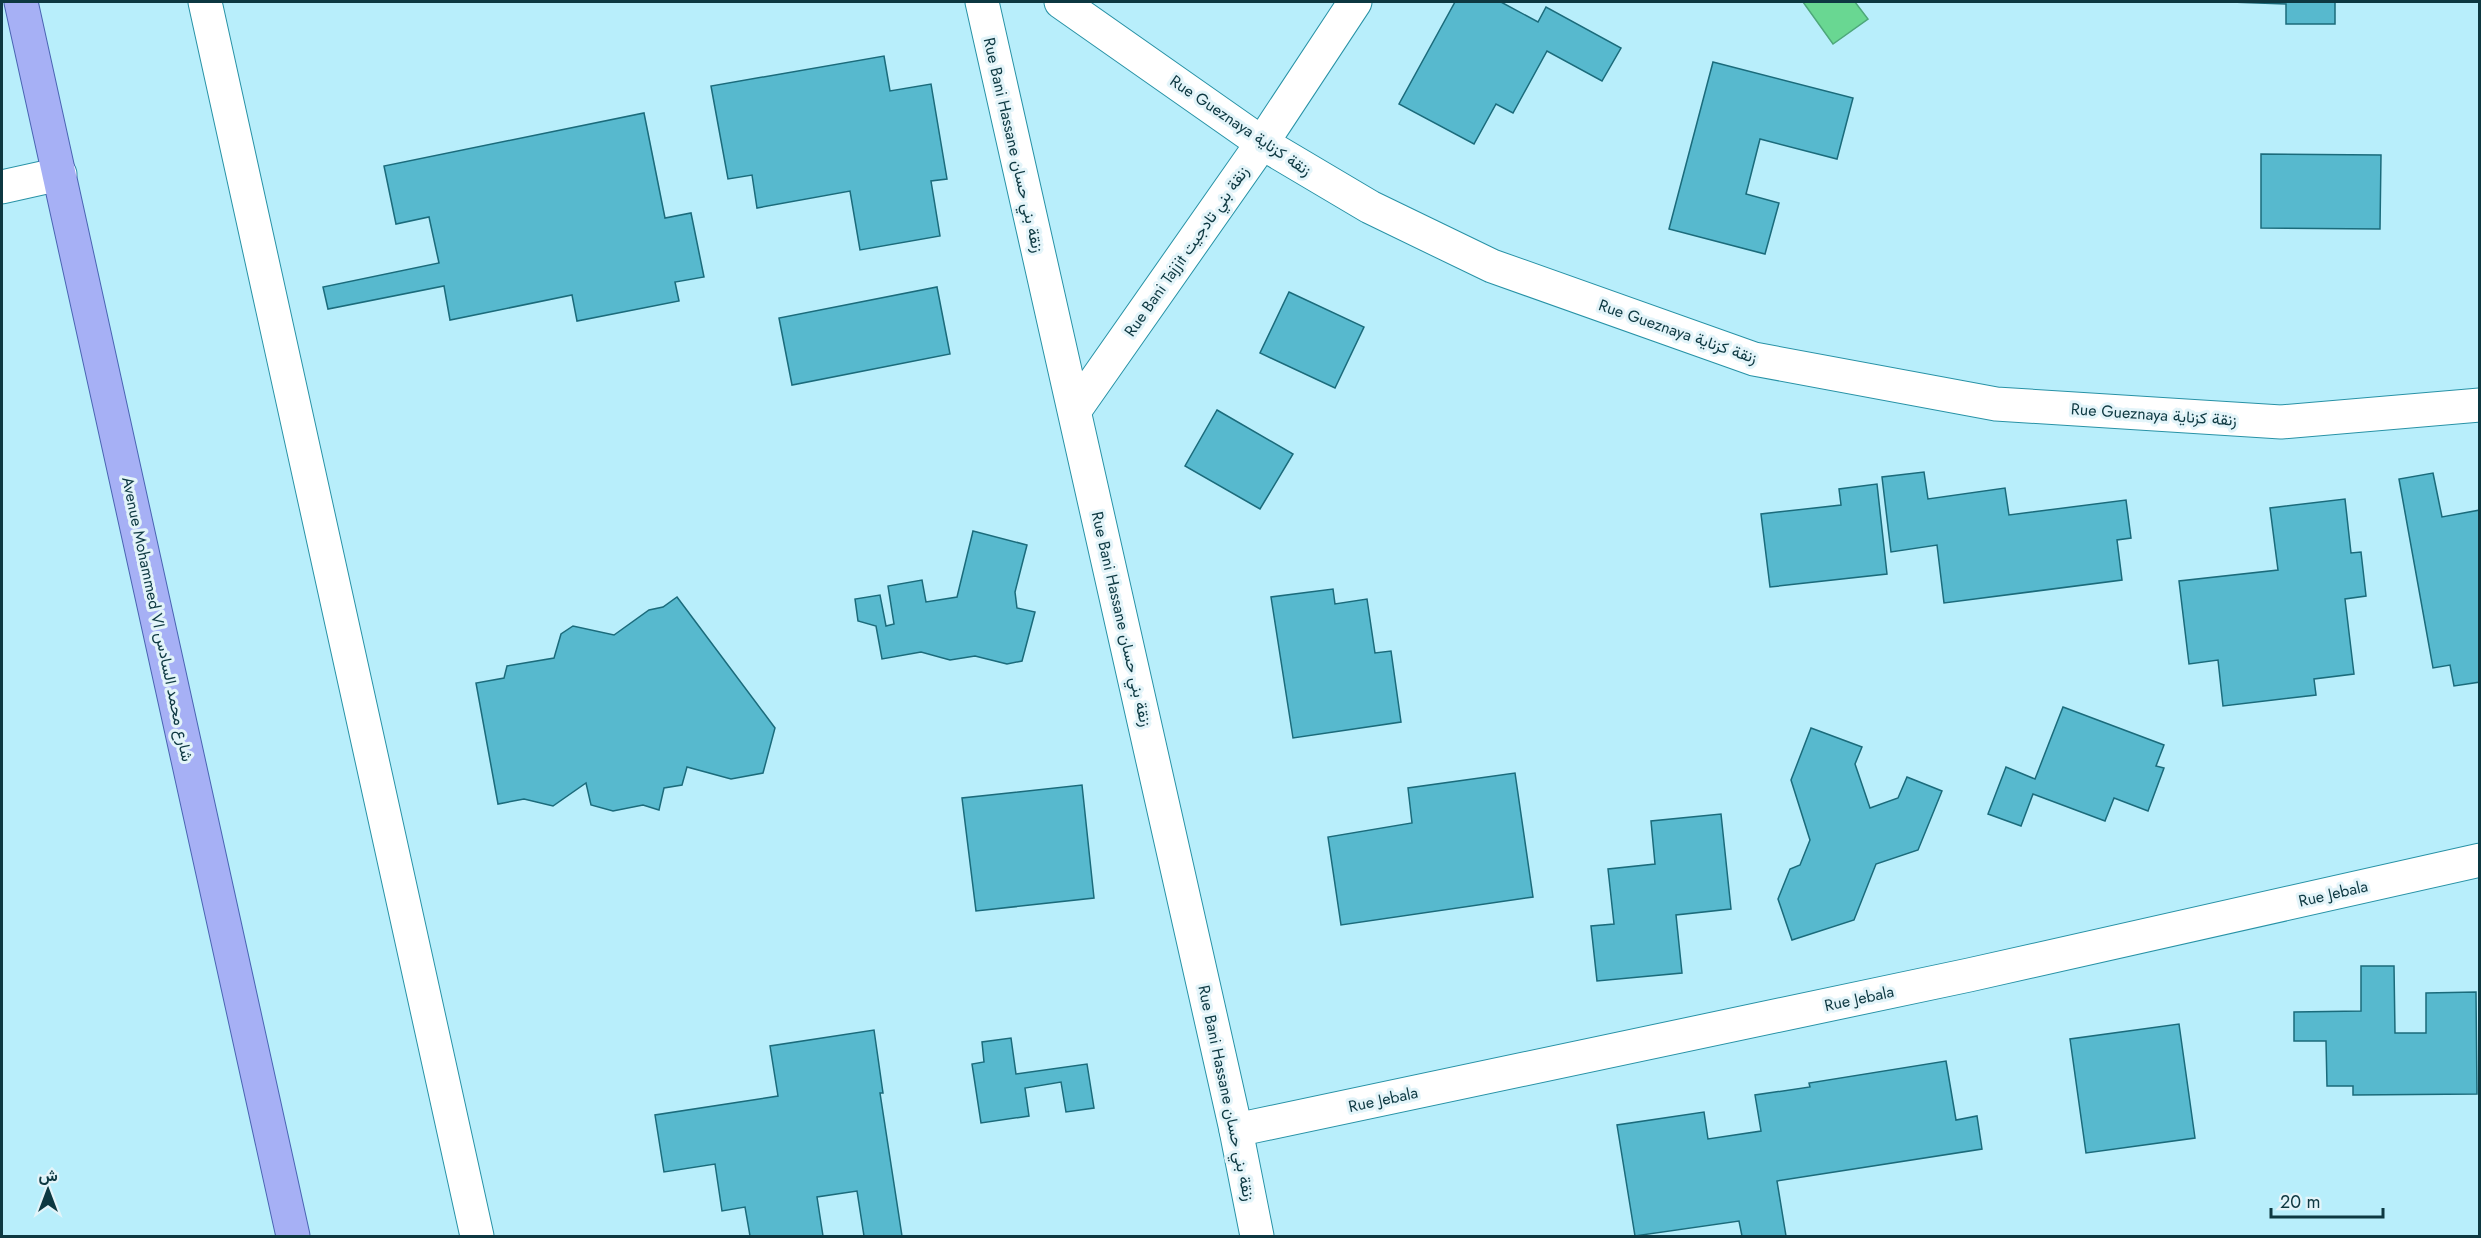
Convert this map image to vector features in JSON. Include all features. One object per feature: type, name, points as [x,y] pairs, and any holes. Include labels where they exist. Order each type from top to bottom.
[{"type":"main road","name":"Avenue Mohammed VI شارع محمد السادس","points":[[21,2],[293,1236]]},
{"type":"street","points":[[205,2],[477,1236]]},
{"type":"street","name":"Rue Bani Hassane زنقة بني حسان","points":[[982,2],[1236,1130],[1257,1236]]},
{"type":"street","name":"Rue Gueznaya زنقة كزناية","points":[[1061,2],[1262,143],[1371,207],[1492,266],[1754,360],[1996,404],[2281,422],[2480,405]]},
{"type":"street","name":"Rue Bani Tajjit زنقة بني تادجيت","points":[[1075,410],[1262,143],[1355,2]]},
{"type":"street","points":[[2,187],[60,174]]},
{"type":"street","name":"Rue Jebala","points":[[1236,1130],[1957,978],[2480,860]]},
{"type":"shaded area","points":[[1803,2],[1855,2],[1868,19],[1833,44]]},
{"type":"building","points":[[1455,2],[1501,2],[1538,22],[1546,7],[1621,48],[1602,81],[1547,51],[1513,113],[1496,104],[1474,144],[1399,104]]},
{"type":"building","points":[[2230,2],[2335,2],[2335,24],[2286,24],[2286,4]]},
{"type":"building","points":[[884,56],[890,91],[931,84],[947,179],[931,181],[940,236],[860,250],[850,191],[757,208],[752,175],[728,179],[711,86]]},
{"type":"building","points":[[1713,62],[1853,98],[1837,159],[1760,139],[1746,194],[1779,203],[1765,254],[1669,229]]},
{"type":"building","points":[[644,113],[665,218],[691,213],[704,277],[675,282],[679,301],[577,321],[572,295],[450,320],[444,286],[328,309],[323,287],[439,263],[429,217],[396,224],[384,166]]},
{"type":"building","points":[[2261,154],[2381,155],[2380,229],[2261,228]]},
{"type":"building","points":[[937,287],[950,354],[792,385],[779,318]]},
{"type":"building","points":[[1289,292],[1364,327],[1335,388],[1260,353]]},
{"type":"building","points":[[1217,410],[1293,454],[1260,509],[1185,466]]},
{"type":"building","points":[[1924,472],[1928,499],[2005,488],[2009,515],[2126,500],[2131,538],[2117,540],[2122,580],[1944,603],[1937,545],[1891,552],[1882,477]]},
{"type":"building","points":[[2433,473],[2442,517],[2480,510],[2480,682],[2454,686],[2450,665],[2433,668],[2399,479]]},
{"type":"building","points":[[1877,484],[1887,574],[1770,587],[1761,514],[1841,505],[1839,489]]},
{"type":"building","points":[[2345,499],[2351,553],[2361,552],[2366,596],[2345,599],[2354,674],[2314,679],[2316,695],[2223,706],[2218,660],[2189,664],[2179,581],[2278,570],[2270,508]]},
{"type":"building","points":[[973,531],[1027,545],[1015,592],[1017,608],[1035,612],[1022,661],[1007,664],[975,656],[950,660],[921,652],[882,659],[876,626],[858,621],[855,599],[880,595],[886,626],[894,624],[888,586],[922,580],[926,602],[957,597]]},
{"type":"building","points":[[1333,589],[1335,604],[1367,599],[1375,653],[1391,651],[1401,722],[1293,738],[1271,597]]},
{"type":"building","points":[[677,597],[775,728],[763,773],[731,779],[687,767],[682,785],[664,788],[659,810],[643,805],[613,811],[591,805],[586,783],[553,806],[524,799],[498,804],[476,683],[504,678],[507,666],[554,658],[561,634],[573,626],[614,635],[649,610],[663,607]]},
{"type":"building","points":[[2063,707],[2164,745],[2156,766],[2164,768],[2148,811],[2114,798],[2105,821],[2033,794],[2021,826],[1988,814],[2006,767],[2035,779]]},
{"type":"building","points":[[1811,728],[1862,747],[1855,764],[1870,808],[1898,798],[1907,777],[1942,791],[1918,850],[1876,864],[1854,920],[1792,940],[1778,899],[1790,869],[1800,865],[1810,840],[1791,780]]},
{"type":"building","points":[[1515,773],[1533,897],[1341,925],[1328,837],[1412,823],[1408,788]]},
{"type":"building","points":[[1082,785],[1094,898],[976,911],[962,798]]},
{"type":"building","points":[[1721,814],[1731,909],[1676,915],[1682,973],[1597,981],[1591,926],[1614,924],[1608,869],[1655,864],[1651,821]]},
{"type":"building","points":[[2361,966],[2394,966],[2395,1033],[2426,1033],[2426,993],[2476,992],[2477,1094],[2353,1095],[2353,1086],[2327,1086],[2326,1041],[2294,1041],[2294,1012],[2361,1011]]},
{"type":"building","points":[[2179,1024],[2195,1138],[2086,1153],[2070,1039]]},
{"type":"building","points":[[874,1030],[883,1093],[880,1093],[902,1236],[864,1236],[857,1191],[817,1197],[823,1236],[750,1236],[745,1207],[722,1211],[715,1164],[664,1172],[655,1115],[778,1096],[770,1046]]},
{"type":"building","points":[[1011,1038],[1016,1074],[1087,1064],[1094,1108],[1066,1112],[1061,1082],[1025,1088],[1029,1116],[981,1123],[972,1064],[984,1062],[982,1042]]},
{"type":"building","points":[[1946,1061],[1956,1120],[1977,1116],[1982,1149],[1777,1181],[1786,1236],[1742,1236],[1739,1221],[1635,1236],[1617,1125],[1704,1112],[1708,1139],[1761,1131],[1755,1095],[1810,1087],[1809,1083]]}]
